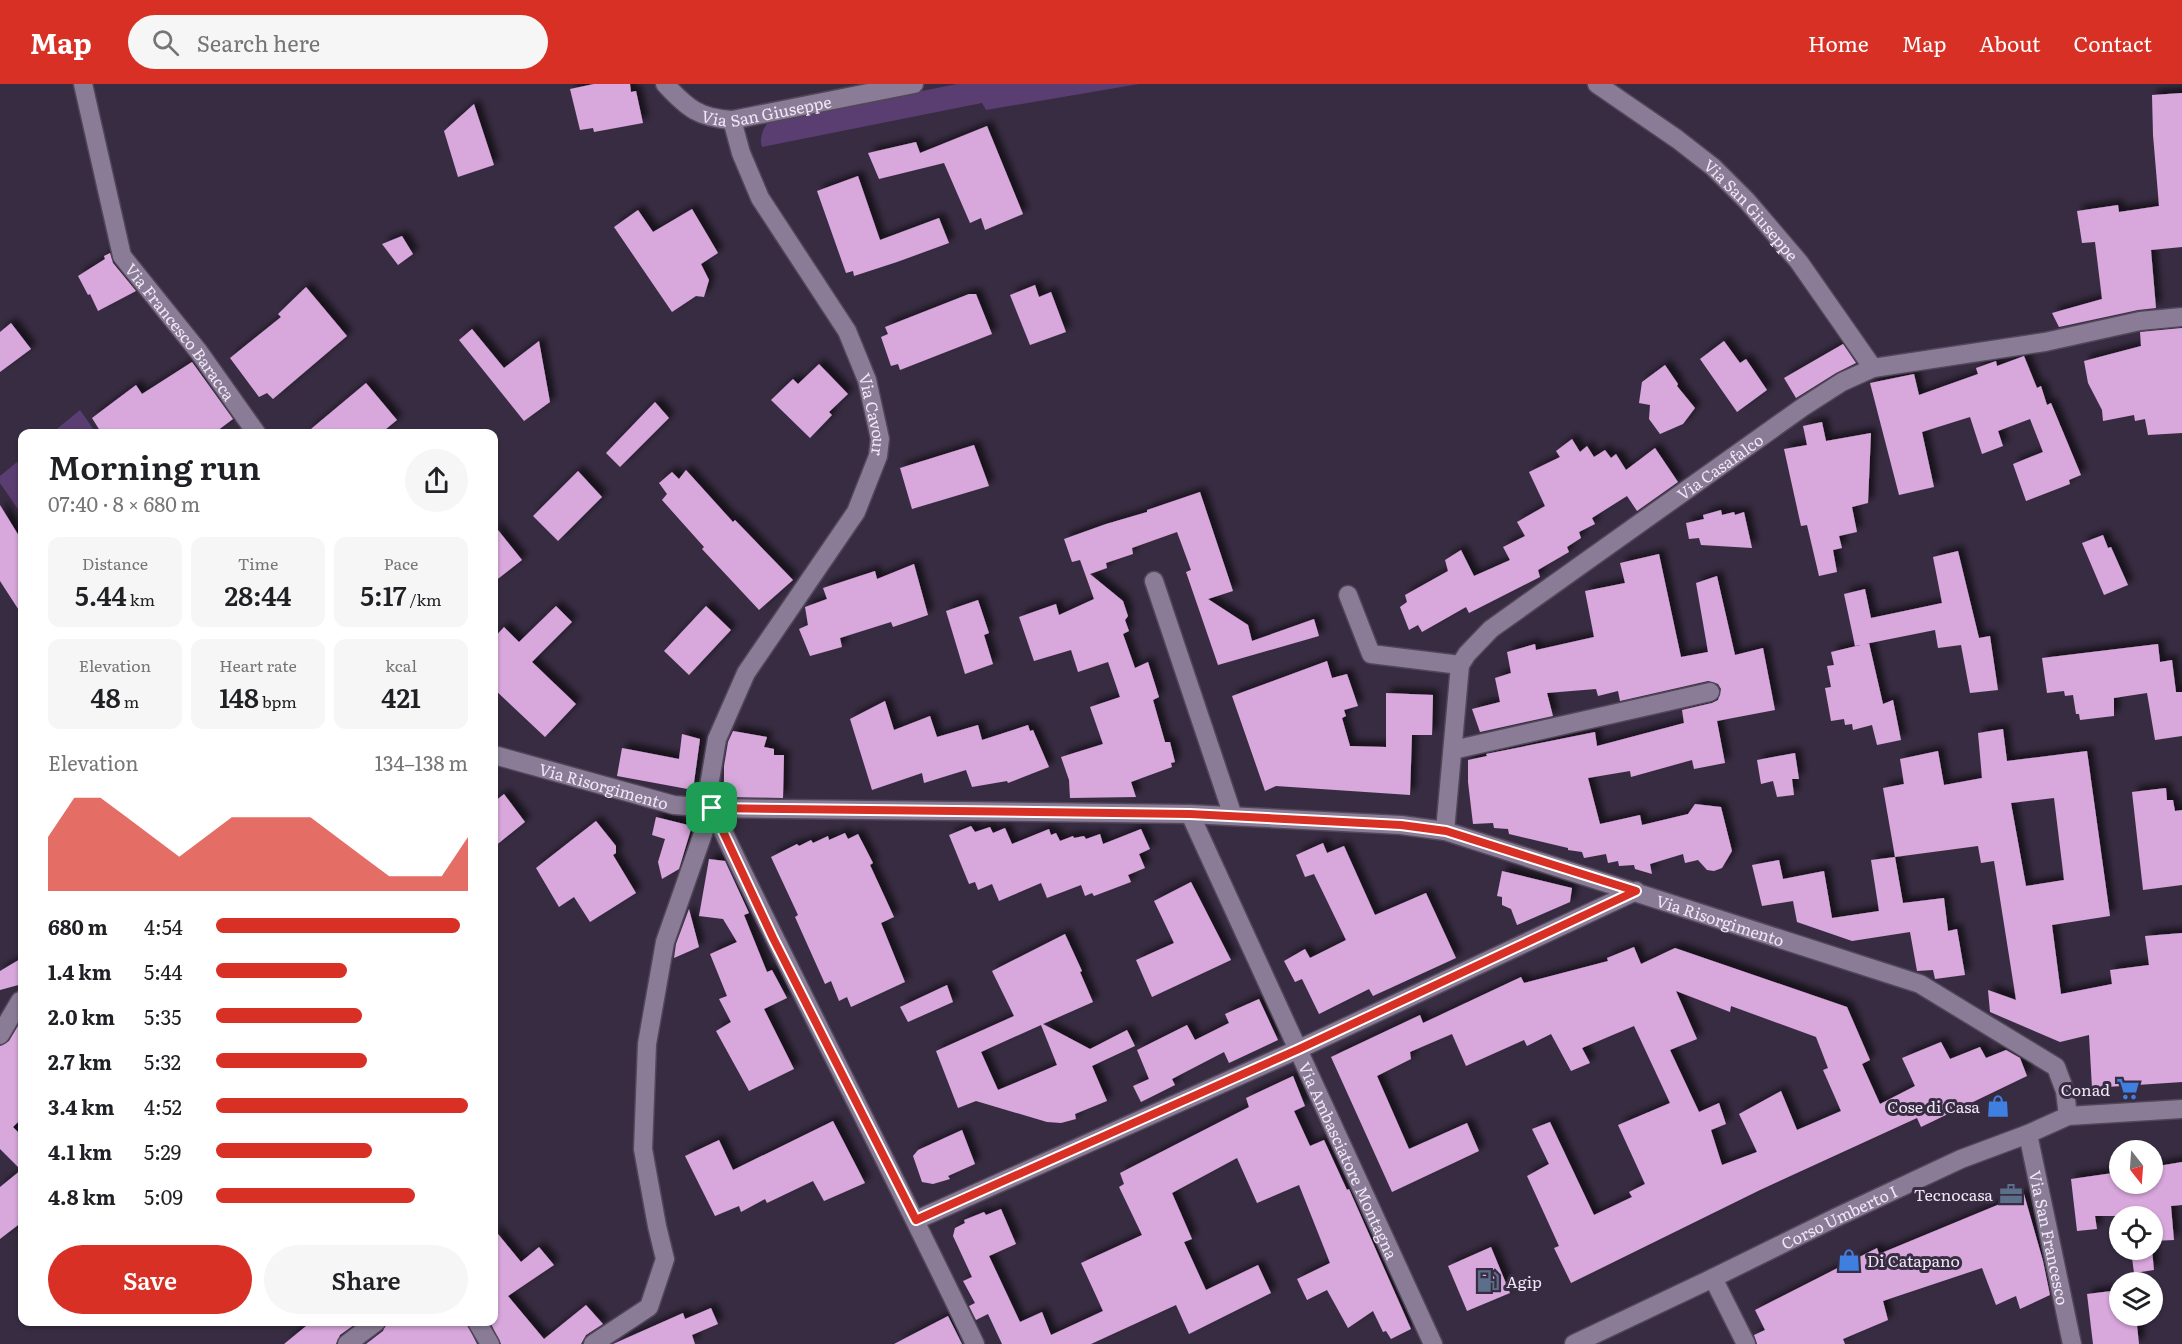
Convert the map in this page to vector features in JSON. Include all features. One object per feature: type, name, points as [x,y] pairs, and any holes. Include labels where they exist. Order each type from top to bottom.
[{"type":"street","name":"Via Francesco Baracca","points":[[83,84],[122,256],[199,352],[253,429]]},
{"type":"street","name":"Via San Giuseppe","points":[[665,84],[683,103],[697,113],[713,119],[732,120],[914,84]]},
{"type":"street","name":"Via San Giuseppe","points":[[1597,84],[1677,139],[1713,167],[1747,201],[1799,262],[1873,369]]},
{"type":"street","name":"Via Cavour","points":[[712,808],[709,786],[717,739],[746,673],[856,512],[878,456],[880,439],[867,380],[847,331],[760,198],[741,153],[732,120]]},
{"type":"street","name":"Via Casafalco","points":[[1460,665],[1467,654],[1491,629],[1803,407],[1842,382],[1873,369],[2044,342],[2140,321],[2182,317]]},
{"type":"street","points":[[1154,581],[1233,816]]},
{"type":"street","points":[[1348,595],[1371,654],[1460,665],[1446,831]]},
{"type":"street","points":[[1453,750],[1710,692]]},
{"type":"street","name":"Via Risorgimento","points":[[498,756],[674,805],[712,808],[1190,814],[1401,825],[1446,831],[1920,984],[2056,1066],[2065,1091],[2068,1116]]},
{"type":"street","points":[[712,808],[773,938],[916,1220],[975,1344]]},
{"type":"street","points":[[593,1344],[649,1306],[665,1259],[643,1149],[647,1044],[665,942],[712,808]]},
{"type":"street","name":"Via Ambasciatore Montagna","points":[[1190,814],[1433,1344]]},
{"type":"street","points":[[916,1220],[1299,1049],[1636,891]]},
{"type":"street","points":[[0,1004],[18,1001]]},
{"type":"street","points":[[0,1035],[18,1005]]},
{"type":"street","name":"Corso Umberto I","points":[[1574,1344],[1837,1216],[1961,1159],[2068,1116],[2182,1108]]},
{"type":"street","name":"Via San Francesco","points":[[2028,1134],[2072,1344]]},
{"type":"street","points":[[1713,1278],[1746,1344]]},
{"type":"street","points":[[347,1344],[371,1326]]},
{"type":"street","points":[[479,1326],[490,1344]]},
{"type":"shaded area","points":[[957,84],[1139,84],[986,110],[982,103],[762,147],[762,133],[770,121]]},
{"type":"shaded area","points":[[80,410],[93,429],[57,429]]},
{"type":"shaded area","points":[[18,461],[18,509],[0,483],[0,476]]},
{"type":"building","points":[[594,84],[630,84],[631,92],[636,91],[643,123],[594,132],[593,128],[580,130],[570,89]]},
{"type":"building","points":[[2182,93],[2182,247],[2151,250],[2156,308],[2059,327],[2052,313],[2102,299],[2095,242],[2082,243],[2077,211],[2118,205],[2119,212],[2159,206],[2152,95]]},
{"type":"building","points":[[474,104],[494,165],[458,177],[444,131]]},
{"type":"building","points":[[987,126],[1023,214],[985,230],[981,218],[970,223],[944,163],[879,179],[868,153],[916,142],[920,153]]},
{"type":"building","points":[[858,176],[880,240],[939,218],[949,243],[854,276],[853,271],[846,273],[817,191]]},
{"type":"building","points":[[692,209],[718,253],[701,264],[709,280],[704,297],[696,296],[672,312],[614,227],[638,210],[653,232]]},
{"type":"building","points":[[402,236],[413,254],[398,265],[382,244]]},
{"type":"building","points":[[110,253],[113,263],[136,291],[98,311],[78,276],[105,259],[104,256]]},
{"type":"building","points":[[1035,285],[1039,297],[1051,292],[1066,332],[1030,345],[1010,295]]},
{"type":"building","points":[[306,287],[347,336],[273,399],[267,393],[259,397],[230,358],[281,317],[278,314]]},
{"type":"building","points":[[969,294],[976,294],[992,334],[900,370],[898,364],[891,366],[881,337],[888,334],[885,327]]},
{"type":"building","points":[[11,323],[31,349],[0,372],[0,332]]},
{"type":"building","points":[[2182,328],[2182,433],[2148,435],[2145,419],[2135,421],[2134,415],[2103,421],[2102,410],[2088,383],[2084,361],[2141,346],[2140,332]]},
{"type":"building","points":[[472,329],[504,368],[539,341],[550,402],[524,421],[459,340]]},
{"type":"building","points":[[1724,341],[1740,363],[1746,359],[1767,390],[1737,412],[1700,359]]},
{"type":"building","points":[[1843,344],[1856,363],[1796,398],[1784,378]]},
{"type":"building","points":[[2024,356],[2037,388],[2041,386],[2047,405],[2051,403],[2081,475],[2069,480],[2070,484],[2026,501],[2013,464],[2043,452],[2030,419],[1998,431],[2003,446],[1982,454],[1970,417],[1922,432],[1934,487],[1899,495],[1870,383],[1914,374],[1919,395],[1978,374],[1976,368],[1996,361],[1997,366]]},
{"type":"building","points":[[192,362],[233,419],[220,429],[99,429],[92,418],[136,385],[142,394]]},
{"type":"building","points":[[819,364],[848,394],[829,412],[832,415],[810,438],[771,400],[793,379],[798,384]]},
{"type":"building","points":[[1665,365],[1678,384],[1677,386],[1695,408],[1683,424],[1660,434],[1649,419],[1650,405],[1639,403],[1642,382]]},
{"type":"building","points":[[366,383],[397,420],[386,429],[311,429]]},
{"type":"building","points":[[655,402],[669,418],[620,467],[606,453]]},
{"type":"building","points":[[1822,422],[1826,441],[1871,433],[1868,503],[1852,507],[1857,532],[1839,536],[1842,548],[1833,550],[1837,572],[1819,576],[1807,525],[1801,526],[1784,449],[1807,445],[1803,426]]},
{"type":"building","points":[[1572,439],[1580,452],[1587,446],[1594,457],[1605,450],[1611,458],[1616,454],[1626,470],[1655,448],[1678,482],[1637,511],[1627,496],[1592,518],[1595,524],[1579,532],[1581,538],[1567,547],[1569,552],[1538,570],[1540,577],[1469,613],[1466,607],[1422,632],[1418,625],[1409,630],[1400,607],[1407,602],[1405,595],[1448,571],[1445,560],[1461,550],[1474,576],[1510,560],[1503,547],[1525,536],[1517,522],[1545,506],[1529,472],[1560,457],[1556,451]]},
{"type":"building","points":[[974,445],[989,486],[912,509],[900,468]]},
{"type":"building","points":[[686,470],[733,522],[735,520],[793,580],[759,610],[702,549],[704,547],[662,500],[667,494],[659,483],[672,472],[679,479]]},
{"type":"building","points":[[578,471],[602,497],[558,541],[533,516]]},
{"type":"building","points":[[1200,492],[1233,591],[1208,599],[1248,625],[1252,641],[1314,619],[1319,636],[1218,665],[1186,572],[1191,570],[1177,532],[1132,548],[1133,554],[1106,563],[1107,568],[1090,574],[1123,601],[1128,616],[1125,620],[1129,631],[1123,634],[1135,668],[1148,662],[1159,697],[1153,700],[1165,742],[1170,742],[1175,762],[1171,763],[1172,767],[1131,782],[1136,797],[1070,798],[1069,780],[1061,757],[1103,744],[1090,707],[1120,697],[1108,662],[1078,672],[1071,650],[1034,661],[1019,617],[1056,604],[1059,615],[1094,599],[1080,560],[1072,562],[1064,539]]},
{"type":"building","points":[[0,505],[18,534],[18,609],[0,581]]},
{"type":"building","points":[[1721,510],[1722,515],[1744,512],[1752,548],[1701,545],[1699,538],[1689,539],[1686,523],[1704,519],[1703,515]]},
{"type":"building","points":[[498,530],[522,560],[498,579]]},
{"type":"building","points":[[2103,535],[2128,585],[2104,595],[2082,543]]},
{"type":"building","points":[[1958,551],[1979,638],[1990,636],[1998,690],[1970,693],[1961,645],[1938,648],[1935,630],[1855,646],[1844,594],[1865,589],[1871,618],[1942,603],[1933,557]]},
{"type":"building","points":[[1659,554],[1681,657],[1708,652],[1696,583],[1717,576],[1735,655],[1763,648],[1775,710],[1717,721],[1725,763],[1694,769],[1692,760],[1631,777],[1630,771],[1588,778],[1600,824],[1640,815],[1642,825],[1688,814],[1695,804],[1721,807],[1732,851],[1722,868],[1714,871],[1707,870],[1698,860],[1685,863],[1683,854],[1650,864],[1652,874],[1635,869],[1634,865],[1619,866],[1618,861],[1608,863],[1606,854],[1584,858],[1582,852],[1509,834],[1508,829],[1494,828],[1493,823],[1473,824],[1468,760],[1487,756],[1486,754],[1595,732],[1597,746],[1684,723],[1682,710],[1718,700],[1721,689],[1718,684],[1708,681],[1620,701],[1618,691],[1598,696],[1596,689],[1547,693],[1553,716],[1480,732],[1472,709],[1500,702],[1495,678],[1511,673],[1507,652],[1535,644],[1536,650],[1594,637],[1585,591],[1625,583],[1620,563]]},
{"type":"building","points":[[914,564],[928,615],[893,627],[891,622],[840,638],[842,647],[810,656],[799,629],[808,625],[805,607],[827,599],[823,588],[875,571],[877,579]]},
{"type":"building","points":[[978,600],[989,633],[984,635],[993,664],[965,674],[946,611]]},
{"type":"building","points":[[556,606],[572,622],[532,662],[576,704],[545,737],[498,693],[498,634],[504,627],[519,642]]},
{"type":"building","points":[[706,606],[731,630],[689,675],[664,651]]},
{"type":"building","points":[[1869,643],[1883,704],[1893,700],[1901,740],[1877,745],[1872,725],[1853,730],[1852,724],[1845,725],[1844,719],[1831,721],[1825,688],[1831,687],[1827,666],[1834,665],[1831,652]]},
{"type":"building","points":[[2158,644],[2160,662],[2172,660],[2176,692],[2182,692],[2182,736],[2155,740],[2147,693],[2114,698],[2114,716],[2080,720],[2079,714],[2076,714],[2073,695],[2065,696],[2064,691],[2047,693],[2042,658]]},
{"type":"building","points":[[1327,661],[1332,678],[1347,674],[1358,706],[1344,710],[1346,716],[1342,718],[1350,746],[1386,747],[1386,693],[1433,695],[1432,735],[1412,735],[1410,795],[1276,786],[1265,791],[1232,696]]},
{"type":"building","points":[[885,701],[894,730],[930,716],[937,737],[978,725],[982,740],[1028,725],[1030,731],[1033,730],[1049,767],[1008,783],[1007,781],[972,787],[966,770],[924,783],[922,773],[872,790],[850,719]]},
{"type":"building","points":[[2003,729],[2007,761],[2087,751],[2110,916],[2052,925],[2061,994],[2112,984],[2110,970],[2149,965],[2145,936],[2182,933],[2182,1082],[2092,1088],[2089,1035],[2060,1042],[1990,1012],[1988,990],[2016,1000],[1994,861],[1981,863],[1978,846],[1895,857],[1883,788],[1904,784],[1900,759],[1938,751],[1944,785],[1982,778],[1978,733]],"holes":[[[2054,798],[2064,880],[2026,886],[2011,803]]]},
{"type":"building","points":[[733,731],[767,737],[764,747],[774,749],[774,755],[784,755],[783,798],[724,797],[724,766],[728,742]]},
{"type":"building","points":[[682,734],[700,739],[693,790],[617,776],[622,748],[679,759]]},
{"type":"building","points":[[1795,753],[1799,779],[1792,779],[1794,795],[1777,797],[1773,781],[1761,784],[1757,760]]},
{"type":"building","points":[[2166,788],[2167,800],[2173,800],[2175,811],[2182,810],[2182,885],[2143,890],[2132,792]]},
{"type":"building","points":[[504,794],[525,822],[498,844],[498,799]]},
{"type":"building","points":[[656,817],[692,826],[679,869],[662,879],[658,862],[665,839],[652,835]]},
{"type":"building","points":[[596,821],[616,846],[616,853],[613,855],[636,893],[590,922],[574,897],[559,907],[536,868]]},
{"type":"building","points":[[971,826],[975,832],[990,827],[993,833],[1005,828],[1012,844],[1049,829],[1051,835],[1056,833],[1060,841],[1073,836],[1074,838],[1084,836],[1086,839],[1100,834],[1103,844],[1141,829],[1150,849],[1139,854],[1145,868],[1128,875],[1131,882],[1094,896],[1092,893],[1085,896],[1081,885],[1047,898],[1041,883],[999,901],[992,884],[978,890],[975,882],[969,884],[949,835]]},
{"type":"building","points":[[845,833],[848,839],[858,834],[873,863],[870,865],[894,917],[881,923],[905,982],[851,1007],[847,997],[839,1001],[831,981],[825,984],[795,917],[798,915],[771,857],[797,844],[799,846],[811,840],[813,843],[828,836],[829,840]]},
{"type":"building","points":[[1323,843],[1327,853],[1344,846],[1375,915],[1426,893],[1456,958],[1373,996],[1369,989],[1319,1014],[1302,979],[1295,982],[1284,961],[1305,949],[1310,958],[1346,940],[1314,874],[1305,877],[1296,855]]},
{"type":"building","points":[[1895,857],[1903,903],[1944,898],[1948,931],[1957,929],[1965,975],[1935,979],[1933,970],[1917,971],[1910,932],[1852,941],[1797,922],[1793,901],[1762,906],[1752,865],[1779,860],[1783,879],[1824,871],[1832,918],[1879,911],[1871,860]]},
{"type":"building","points":[[709,859],[725,861],[749,913],[744,915],[767,972],[772,970],[787,998],[764,1009],[794,1069],[749,1091],[716,1031],[731,1022],[719,999],[727,996],[710,954],[737,942],[723,919],[699,916]]},
{"type":"building","points":[[1502,871],[1572,888],[1570,902],[1517,925],[1511,909],[1502,905],[1502,897],[1497,896]]},
{"type":"building","points":[[1191,882],[1231,960],[1152,997],[1136,960],[1174,943],[1154,901]]},
{"type":"building","points":[[689,909],[699,947],[674,958],[676,944]]},
{"type":"building","points":[[1065,934],[1093,1002],[1043,1024],[1090,1049],[1127,1030],[1135,1046],[1092,1066],[1107,1101],[1075,1114],[1076,1119],[1061,1123],[1047,1122],[976,1101],[958,1108],[936,1051],[1014,1016],[992,971]],"holes":[[[1041,1025],[1057,1065],[998,1090],[981,1052]]]},
{"type":"building","points":[[1634,947],[1641,964],[1675,948],[1847,1007],[1870,1060],[1862,1064],[1880,1104],[1915,1086],[1902,1058],[1941,1042],[1950,1059],[1980,1047],[1986,1058],[2006,1050],[2020,1058],[2027,1076],[1921,1127],[1917,1118],[1760,1190],[1571,1283],[1554,1248],[1559,1246],[1527,1176],[1549,1164],[1532,1129],[1550,1122],[1594,1215],[1632,1197],[1629,1192],[1645,1184],[1618,1125],[1670,1103],[1634,1026],[1582,1048],[1590,1063],[1571,1071],[1551,1034],[1527,1046],[1524,1040],[1466,1066],[1452,1034],[1410,1052],[1411,1059],[1377,1076],[1409,1149],[1467,1123],[1479,1151],[1392,1192],[1331,1057],[1420,1015],[1423,1023],[1521,977],[1524,983],[1608,961],[1607,958]],"holes":[[[1676,991],[1730,1012],[1731,1006],[1816,1037],[1828,1068],[1823,1070],[1841,1111],[1797,1130],[1781,1091],[1739,1114],[1757,1152],[1722,1165],[1711,1130],[1726,1124],[1719,1103],[1699,1112],[1670,1050],[1697,1039]]]},
{"type":"building","points":[[18,960],[18,985],[0,990],[0,971]]},
{"type":"building","points":[[947,985],[953,1002],[908,1022],[900,1007]]},
{"type":"building","points":[[1259,999],[1278,1040],[1229,1063],[1224,1052],[1172,1079],[1175,1085],[1141,1102],[1133,1086],[1149,1079],[1137,1050],[1187,1025],[1195,1040],[1229,1023],[1225,1014]]},
{"type":"building","points":[[18,1026],[18,1122],[13,1127],[18,1132],[18,1167],[0,1149],[0,1046],[9,1041]]},
{"type":"building","points":[[1293,1076],[1305,1106],[1294,1111],[1310,1146],[1324,1140],[1347,1190],[1349,1189],[1411,1329],[1391,1339],[1386,1331],[1383,1332],[1373,1311],[1348,1328],[1327,1290],[1307,1300],[1297,1279],[1330,1263],[1299,1185],[1257,1203],[1237,1158],[1172,1193],[1192,1239],[1184,1242],[1206,1290],[1258,1265],[1271,1293],[1189,1334],[1176,1305],[1091,1344],[1002,1344],[988,1314],[976,1320],[969,1306],[975,1303],[963,1281],[972,1277],[953,1236],[955,1228],[965,1223],[964,1220],[984,1212],[986,1215],[1001,1209],[1016,1244],[989,1256],[1020,1322],[1042,1312],[1051,1335],[1103,1311],[1081,1263],[1142,1235],[1119,1187],[1124,1184],[1120,1173],[1249,1107],[1246,1098]]},
{"type":"building","points":[[833,1121],[865,1183],[824,1201],[813,1181],[767,1203],[765,1199],[741,1212],[739,1206],[715,1216],[685,1156],[719,1140],[733,1170]]},
{"type":"building","points":[[962,1130],[975,1164],[948,1176],[950,1179],[933,1184],[922,1182],[913,1156],[918,1150]]},
{"type":"building","points":[[2182,1162],[2182,1205],[2171,1206],[2174,1240],[2163,1240],[2163,1206],[2109,1206],[2109,1216],[2095,1216],[2097,1229],[2077,1231],[2071,1179],[2109,1174],[2109,1194],[2163,1194],[2163,1165]]},
{"type":"building","points":[[18,1172],[18,1225],[0,1239],[0,1187]]},
{"type":"building","points":[[2024,1194],[2050,1295],[2020,1309],[2016,1296],[1996,1305],[1982,1268],[1883,1301],[1888,1320],[1843,1339],[1845,1344],[1757,1344],[1754,1335],[1765,1330],[1755,1310],[1877,1248],[1879,1254]]},
{"type":"building","points":[[498,1234],[521,1262],[539,1247],[554,1265],[508,1296],[544,1339],[586,1305],[603,1324],[586,1335],[581,1344],[501,1344],[492,1326],[498,1326]]},
{"type":"building","points":[[1491,1247],[1510,1293],[1467,1311],[1448,1266]]},
{"type":"building","points":[[2132,1260],[2153,1260],[2154,1270],[2134,1272]]},
{"type":"building","points":[[2109,1291],[2109,1326],[2137,1326],[2139,1344],[2093,1344],[2087,1294]]},
{"type":"building","points":[[711,1308],[718,1324],[692,1335],[695,1344],[613,1344],[683,1313],[685,1319]]},
{"type":"building","points":[[948,1316],[962,1344],[894,1344]]},
{"type":"building","points":[[306,1326],[352,1326],[340,1335],[336,1344],[284,1344]]},
{"type":"building","points":[[385,1326],[468,1326],[477,1344],[366,1344],[383,1331]]},
{"type":"place","name":"Conad","points":[[2128,1089]]},
{"type":"place","name":"Cose di Casa","points":[[1998,1106]]},
{"type":"place","name":"Tecnocasa","points":[[2011,1194]]},
{"type":"place","name":"Di Catapano","points":[[1849,1260]]},
{"type":"place","name":"Agip","points":[[1488,1281]]},
{"type":"route","points":[[712,808],[1190,814],[1401,825],[1446,831],[1636,891],[1299,1049],[916,1220],[773,938],[712,808]]}]
